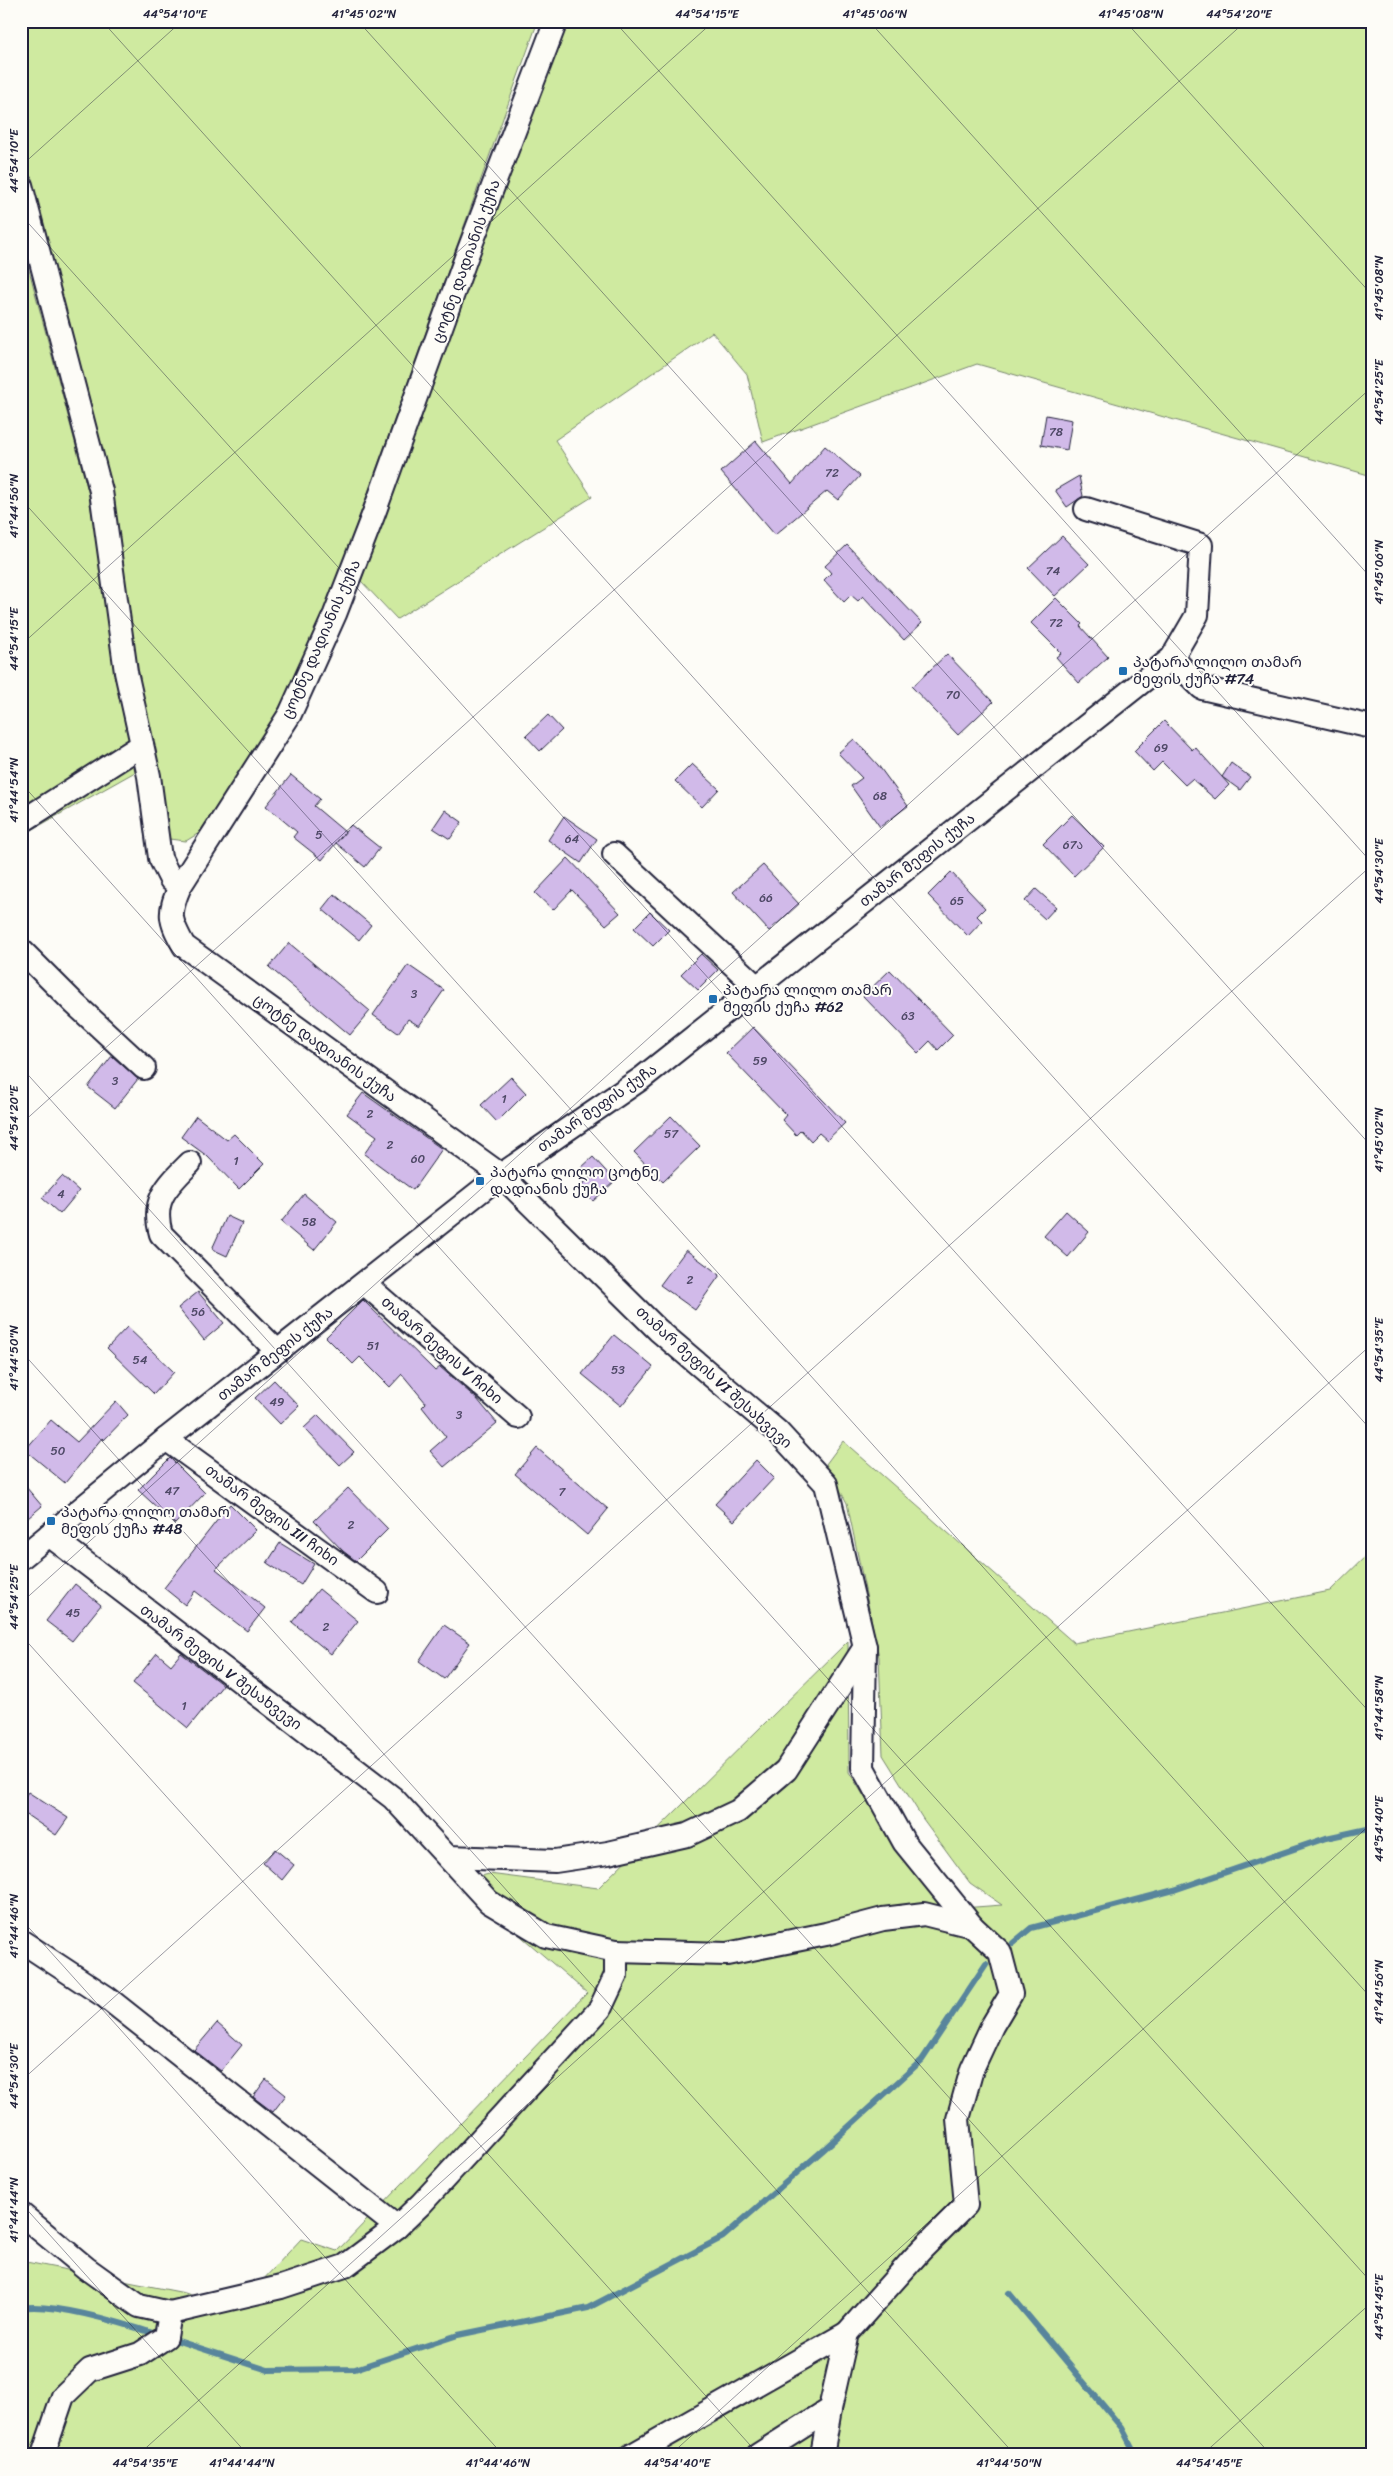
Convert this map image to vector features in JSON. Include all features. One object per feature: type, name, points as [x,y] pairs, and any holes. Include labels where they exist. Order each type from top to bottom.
[{"type":"street","name":"ცოტნე დადიანის ქუჩა","points":[[501,1175],[184,946],[172,924],[171,906],[180,886],[290,714],[335,614],[374,514],[467,255],[554,26]]},
{"type":"street","points":[[21,185],[26,220],[101,491],[126,672],[149,776],[160,858],[171,880],[180,886]]},
{"type":"street","points":[[1086,509],[1201,545],[1197,615],[1172,658],[1202,688],[1372,727]]},
{"type":"street","name":"თამარ მეფის ქუჩა","points":[[21,1558],[166,1439],[501,1175],[642,1078],[1172,658]]},
{"type":"street","points":[[21,822],[142,745]]},
{"type":"street","points":[[614,854],[757,987]]},
{"type":"street","points":[[21,950],[75,1004],[144,1068]]},
{"type":"street","points":[[190,1163],[162,1195],[157,1208],[157,1220],[161,1234],[277,1351]]},
{"type":"street","name":"თამარ მეფის VI შესახვევი","points":[[501,1175],[658,1330],[778,1432],[826,1484],[865,1647],[863,1768],[904,1842],[972,1926],[1000,1952],[1011,1994],[992,2026],[972,2069],[958,2119],[966,2205],[921,2250],[847,2333]]},
{"type":"street","name":"თამარ მეფის V ჩიხი","points":[[365,1284],[518,1417]]},
{"type":"street","name":"თამარ მეფის III ჩიხი","points":[[166,1439],[377,1592]]},
{"type":"street","name":"თამარ მეფის V შესახვევი","points":[[49,1535],[393,1798],[489,1902],[546,1936],[616,1951],[727,1954],[826,1934],[883,1919],[924,1914],[972,1926]]},
{"type":"street","points":[[449,1858],[555,1861],[608,1853],[687,1835],[738,1811],[786,1770],[865,1647]]},
{"type":"street","points":[[21,1941],[106,1997],[397,2228]]},
{"type":"street","points":[[21,2214],[86,2268],[139,2306],[170,2314],[281,2287],[345,2266],[397,2228],[421,2204],[600,2009],[616,1975],[616,1951]]},
{"type":"street","points":[[43,2455],[63,2396],[90,2370],[140,2354],[166,2337],[170,2314]]},
{"type":"street","points":[[822,2455],[847,2333]]},
{"type":"street","points":[[632,2455],[847,2333]]},
{"type":"street","points":[[758,2455],[830,2409]]},
{"type":"green space","points":[[21,21],[538,21],[312,648],[269,726],[199,833],[186,841],[169,839],[164,830],[21,173]]},
{"type":"green space","points":[[568,21],[1372,21],[1372,476],[977,364],[763,442],[747,374],[712,332],[555,440],[592,497],[397,619],[361,581],[466,291]]},
{"type":"green space","points":[[21,240],[88,491],[135,772],[21,836]]},
{"type":"green space","points":[[843,1441],[1074,1643],[1330,1591],[1372,1550],[1372,2455],[21,2455],[21,2261],[185,2293],[235,2310],[301,2239],[337,2251],[587,1993],[458,1882],[489,1874],[598,1888],[848,1641],[849,1772],[898,1851],[949,1909],[1002,1905],[970,1883],[923,1819],[883,1755],[879,1657],[847,1503],[826,1464]]},
{"type":"building","points":[[1046,415],[1072,420],[1067,450],[1041,445]]},
{"type":"building","points":[[756,441],[792,484],[825,446],[860,476],[838,500],[827,491],[775,535],[721,472]]},
{"type":"building","points":[[1079,476],[1083,496],[1067,507],[1055,490]]},
{"type":"building","points":[[1062,536],[1089,564],[1055,596],[1028,568]]},
{"type":"building","points":[[847,545],[922,623],[904,640],[863,596],[858,601],[851,595],[844,602],[824,580],[831,573],[825,566]]},
{"type":"building","points":[[1056,598],[1082,624],[1080,626],[1108,657],[1079,683],[1056,657],[1061,653],[1031,623]]},
{"type":"building","points":[[947,654],[993,702],[958,735],[912,687]]},
{"type":"building","points":[[548,715],[562,730],[540,751],[526,736]]},
{"type":"building","points":[[1164,721],[1192,750],[1195,747],[1229,785],[1215,799],[1192,779],[1185,785],[1162,762],[1153,771],[1134,751]]},
{"type":"building","points":[[854,739],[878,765],[908,806],[880,827],[851,786],[862,778],[838,753]]},
{"type":"building","points":[[1231,763],[1250,777],[1240,790],[1222,777]]},
{"type":"building","points":[[692,764],[719,789],[702,807],[675,781]]},
{"type":"building","points":[[291,775],[320,799],[314,806],[345,832],[322,860],[293,837],[297,832],[266,806]]},
{"type":"building","points":[[445,810],[462,822],[450,839],[433,828]]},
{"type":"building","points":[[1072,815],[1104,847],[1074,876],[1043,844]]},
{"type":"building","points":[[564,816],[597,839],[581,863],[548,840]]},
{"type":"building","points":[[351,825],[380,848],[365,867],[336,843]]},
{"type":"building","points":[[568,858],[620,913],[606,925],[572,890],[553,910],[535,893]]},
{"type":"building","points":[[763,865],[799,904],[769,931],[733,892]]},
{"type":"building","points":[[951,872],[985,908],[977,916],[982,921],[968,936],[928,895]]},
{"type":"building","points":[[1036,889],[1056,907],[1045,919],[1025,901]]},
{"type":"building","points":[[334,894],[371,925],[359,940],[322,909]]},
{"type":"building","points":[[650,912],[669,930],[653,946],[634,928]]},
{"type":"building","points":[[289,943],[370,1011],[350,1035],[269,967]]},
{"type":"building","points":[[701,954],[718,970],[698,990],[681,974]]},
{"type":"building","points":[[408,965],[444,990],[419,1026],[408,1019],[398,1033],[373,1015]]},
{"type":"building","points":[[890,970],[953,1035],[938,1050],[930,1041],[918,1053],[863,996]]},
{"type":"building","points":[[753,1027],[845,1123],[827,1140],[819,1133],[811,1141],[801,1130],[796,1135],[782,1120],[786,1115],[726,1053]]},
{"type":"building","points":[[112,1056],[138,1079],[115,1108],[88,1087]]},
{"type":"building","points":[[511,1077],[526,1093],[497,1122],[481,1105]]},
{"type":"building","points":[[363,1093],[442,1149],[413,1190],[364,1154],[377,1136],[347,1114]]},
{"type":"building","points":[[196,1116],[227,1140],[234,1134],[264,1164],[239,1189],[207,1156],[181,1137]]},
{"type":"building","points":[[671,1116],[700,1146],[663,1182],[634,1152]]},
{"type":"building","points":[[593,1157],[615,1181],[593,1201],[580,1186],[590,1178],[581,1168]]},
{"type":"building","points":[[62,1176],[79,1191],[60,1214],[42,1198]]},
{"type":"building","points":[[304,1194],[337,1222],[314,1250],[281,1222]]},
{"type":"building","points":[[1066,1211],[1089,1232],[1068,1257],[1044,1236]]},
{"type":"building","points":[[227,1216],[242,1223],[227,1256],[212,1249]]},
{"type":"building","points":[[686,1250],[720,1275],[695,1310],[660,1285]]},
{"type":"building","points":[[198,1292],[224,1323],[204,1340],[178,1308]]},
{"type":"building","points":[[363,1300],[435,1371],[440,1367],[477,1399],[497,1423],[444,1467],[430,1451],[446,1437],[422,1407],[426,1403],[402,1374],[390,1387],[360,1357],[353,1364],[326,1337]]},
{"type":"building","points":[[127,1327],[174,1372],[154,1394],[107,1348]]},
{"type":"building","points":[[614,1335],[653,1367],[621,1406],[582,1374]]},
{"type":"building","points":[[274,1380],[299,1406],[280,1424],[255,1398]]},
{"type":"building","points":[[116,1401],[128,1415],[104,1440],[102,1438],[65,1483],[25,1450],[51,1420],[77,1442]]},
{"type":"building","points":[[318,1415],[354,1452],[340,1465],[304,1428]]},
{"type":"building","points":[[537,1448],[608,1509],[587,1535],[515,1474]]},
{"type":"building","points":[[170,1458],[205,1493],[175,1524],[138,1490]]},
{"type":"building","points":[[756,1460],[774,1478],[734,1521],[715,1504]]},
{"type":"building","points":[[21,1481],[42,1506],[21,1524]]},
{"type":"building","points":[[348,1488],[388,1529],[356,1561],[343,1551],[314,1521]]},
{"type":"building","points":[[230,1504],[256,1530],[216,1569],[265,1608],[247,1631],[195,1591],[185,1605],[164,1588]]},
{"type":"building","points":[[280,1543],[314,1564],[301,1585],[267,1563]]},
{"type":"building","points":[[75,1584],[101,1605],[72,1641],[46,1621]]},
{"type":"building","points":[[319,1589],[358,1621],[331,1654],[292,1622]]},
{"type":"building","points":[[444,1625],[470,1643],[444,1679],[419,1661]]},
{"type":"building","points":[[157,1653],[171,1665],[181,1653],[223,1685],[188,1728],[133,1683]]},
{"type":"building","points":[[28,1792],[68,1818],[56,1835],[21,1811],[21,1802]]},
{"type":"building","points":[[275,1849],[294,1865],[282,1880],[263,1863]]},
{"type":"building","points":[[217,2023],[242,2045],[221,2071],[194,2050]]},
{"type":"building","points":[[266,2079],[286,2095],[273,2112],[253,2097]]},
{"type":"waterway","points":[[1013,1943],[1031,1928],[1174,1890],[1326,1838],[1372,1828]]},
{"type":"waterway","points":[[169,2338],[268,2370],[355,2369],[458,2335],[588,2308],[723,2237],[822,2151],[922,2060],[986,1964]]},
{"type":"waterway","points":[[1009,2293],[1122,2428],[1136,2455]]},
{"type":"waterway","points":[[21,2308],[52,2308],[71,2311],[159,2335]]},
{"type":"place","name":"პატარა ლილო თამარ მეფის ქუჩა #74","points":[[1123,671]]},
{"type":"place","name":"პატარა ლილო თამარ მეფის ქუჩა #62","points":[[713,999]]},
{"type":"place","name":"პატარა ლილო ცოტნე დადიანის ქუჩა","points":[[480,1181]]},
{"type":"place","name":"პატარა ლილო თამარ მეფის ქუჩა #48","points":[[51,1521]]}]
